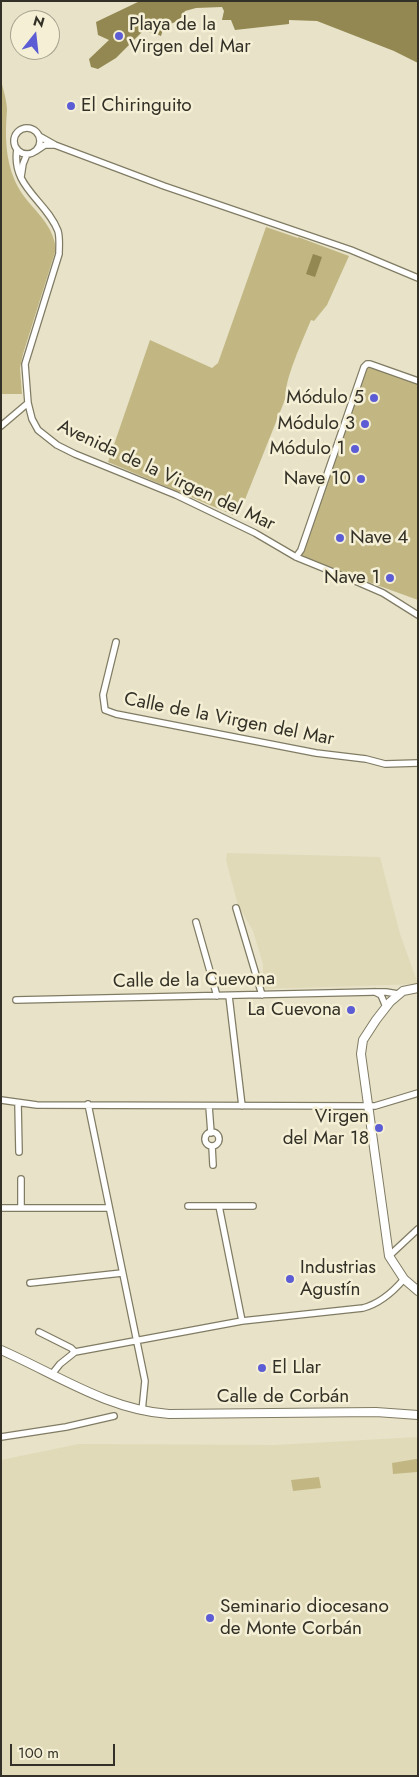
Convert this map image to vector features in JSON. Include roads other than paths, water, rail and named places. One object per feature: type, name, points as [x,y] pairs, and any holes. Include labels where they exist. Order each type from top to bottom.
[{"type":"main road","points":[[418,988],[398,994],[386,1007],[364,1040],[361,1054],[389,1256],[404,1280],[418,1291]]},
{"type":"main road","name":"Calle de Corbán","points":[[1,1350],[114,1403],[145,1412],[169,1414],[376,1412],[418,1415]]},
{"type":"street","points":[[55,145],[45,145],[27,154],[17,149],[15,136],[20,130],[30,128],[36,131],[39,136],[55,145],[164,186],[351,250],[418,278]]},
{"type":"street","points":[[36,151],[39,144],[39,136]]},
{"type":"street","name":"Avenida de la Virgen del Mar","points":[[17,149],[15,160],[17,170],[49,216],[58,232],[59,240],[59,254],[25,364],[28,403],[32,419],[38,430],[57,445],[93,462],[176,495],[255,533],[296,557],[368,586],[418,615]]},
{"type":"street","points":[[21,177],[27,154]]},
{"type":"street","points":[[296,557],[301,550],[364,367],[370,364],[418,381]]},
{"type":"street","points":[[1,426],[28,403]]},
{"type":"street","name":"Calle de la Virgen del Mar","points":[[116,642],[103,695],[102,702],[105,710],[116,714],[316,753],[366,759],[385,764],[418,763]]},
{"type":"street","points":[[236,908],[262,995]]},
{"type":"street","points":[[196,922],[217,996]]},
{"type":"street","points":[[373,992],[381,995],[386,1007]]},
{"type":"street","name":"Calle de la Cuevona","points":[[16,1000],[373,992],[398,994]]},
{"type":"street","points":[[229,996],[242,1106]]},
{"type":"street","points":[[1,1100],[37,1105],[376,1106],[418,1093]]},
{"type":"street","points":[[18,1103],[20,1152]]},
{"type":"street","points":[[88,1104],[145,1381],[145,1412]]},
{"type":"street","points":[[209,1106],[211,1132]]},
{"type":"street","points":[[211,1132],[206,1135],[205,1140],[207,1144],[212,1146]]},
{"type":"street","points":[[211,1132],[216,1134],[218,1139],[217,1144],[212,1146]]},
{"type":"street","points":[[212,1146],[213,1165]]},
{"type":"street","points":[[21,1179],[21,1208]]},
{"type":"street","points":[[188,1206],[253,1206]]},
{"type":"street","points":[[218,1206],[242,1321]]},
{"type":"street","points":[[1,1208],[108,1208]]},
{"type":"street","points":[[389,1256],[418,1229]]},
{"type":"street","points":[[30,1282],[122,1274]]},
{"type":"street","points":[[52,1374],[60,1364],[75,1352],[242,1321],[370,1306],[382,1299],[404,1280]]},
{"type":"street","points":[[39,1332],[71,1348],[75,1352]]},
{"type":"street","points":[[1,1437],[60,1429],[114,1416]]},
{"type":"place","name":"Playa de la Virgen del Mar","points":[[119,36]]},
{"type":"place","name":"El Chiringuito","points":[[71,106]]},
{"type":"place","name":"Módulo 5","points":[[374,398]]},
{"type":"place","name":"Módulo 3","points":[[365,424]]},
{"type":"place","name":"Módulo 1","points":[[355,449]]},
{"type":"place","name":"Nave 10","points":[[361,479]]},
{"type":"place","name":"Nave 4","points":[[340,538]]},
{"type":"place","name":"Nave 1","points":[[390,578]]},
{"type":"place","name":"La Cuevona","points":[[351,1010]]},
{"type":"place","name":"Virgen del Mar 18","points":[[379,1128]]},
{"type":"place","name":"Industrias Agustín","points":[[290,1279]]},
{"type":"place","name":"El Llar","points":[[262,1368]]},
{"type":"place","name":"Seminario diocesano de Monte Corbán","points":[[210,1618]]}]
